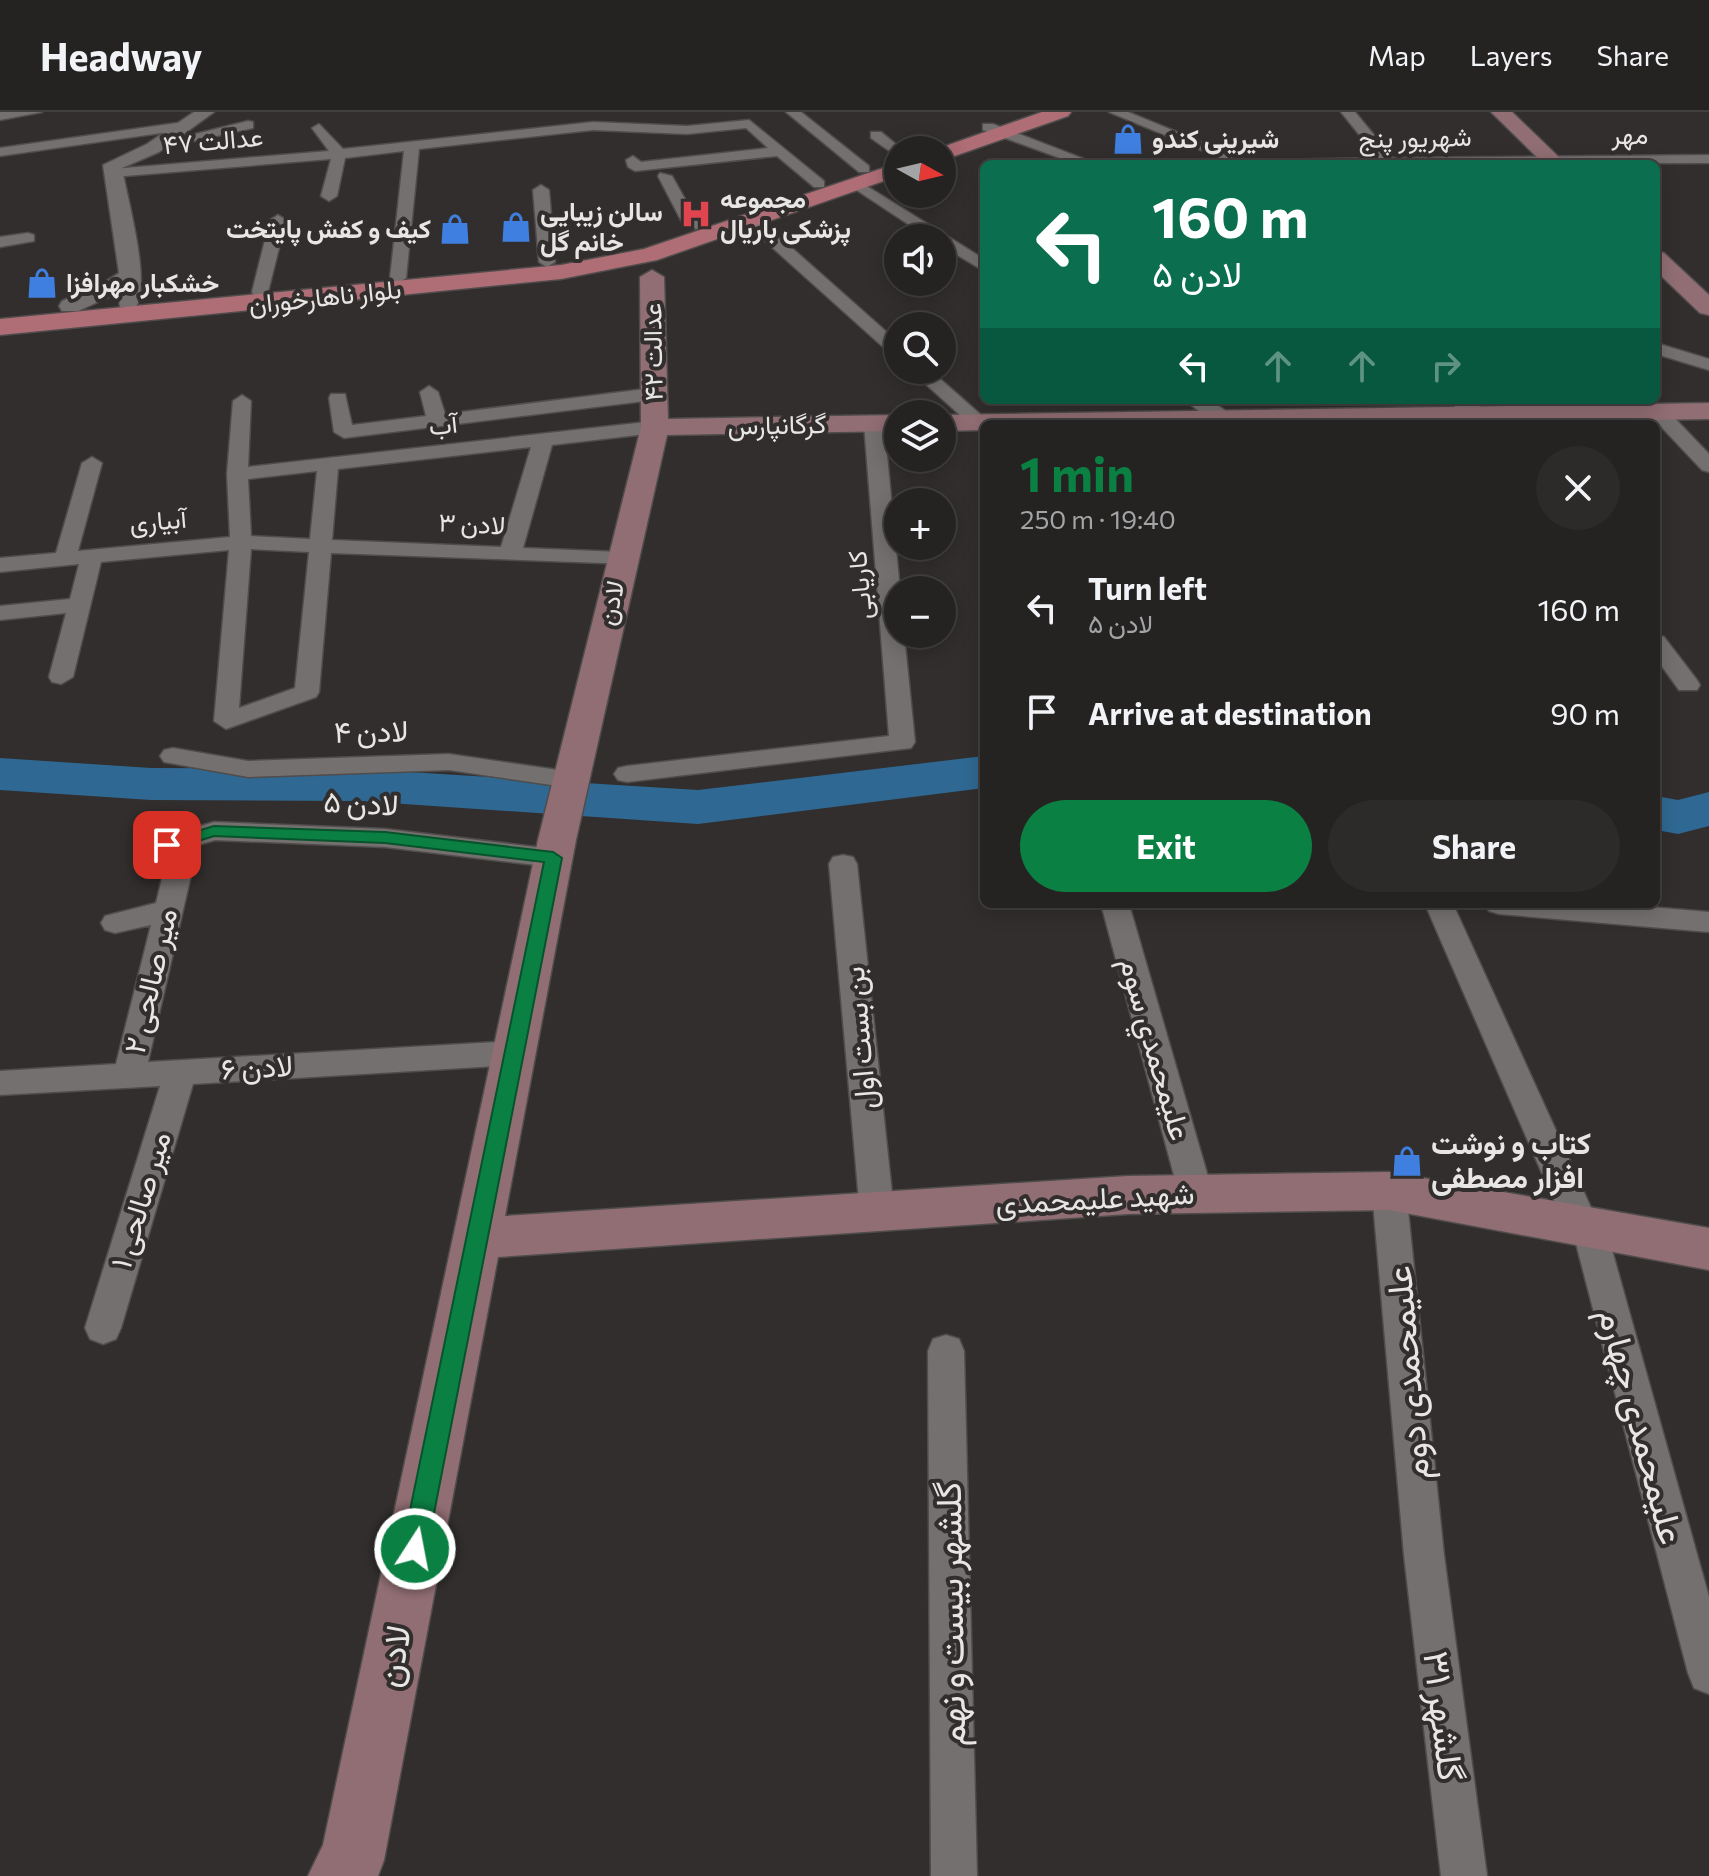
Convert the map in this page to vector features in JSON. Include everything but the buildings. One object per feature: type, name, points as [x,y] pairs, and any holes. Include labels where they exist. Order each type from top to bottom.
[{"type":"main road","points":[[956,148],[1033,112]]},
{"type":"main road","points":[[956,141],[1061,112]]},
{"type":"main road","points":[[1501,112],[1552,160]]},
{"type":"main road","points":[[860,177],[884,163]]},
{"type":"main road","points":[[860,177],[884,172]]},
{"type":"main road","name":"بلوار ناهارخوران","points":[[0,327],[260,292],[547,262],[615,251],[819,184],[860,177]]},
{"type":"main road","name":"بلوار ناهارخوران","points":[[0,311],[70,306],[126,309],[501,279],[594,266],[650,266],[751,220],[860,177]]},
{"type":"main road","points":[[1660,262],[1709,308]]},
{"type":"main road","name":"عدالت ۴۲","points":[[650,266],[655,427]]},
{"type":"main road","points":[[1356,420],[1709,411]]},
{"type":"main road","points":[[956,423],[979,422]]},
{"type":"main road","name":"گرگانپارس","points":[[655,427],[884,424]]},
{"type":"main road","name":"لادن","points":[[350,1871],[555,849],[621,559],[655,427]]},
{"type":"main road","name":"شهید علیمحمدی","points":[[477,1238],[1128,1195],[1389,1191],[1585,1224],[1709,1249]]},
{"type":"street","points":[[0,116],[35,112]]},
{"type":"street","points":[[113,169],[158,145],[205,112]]},
{"type":"street","points":[[527,133],[532,112]]},
{"type":"street","points":[[793,112],[860,177],[921,224]]},
{"type":"street","points":[[1116,112],[1238,160]]},
{"type":"street","points":[[1348,112],[1388,160]]},
{"type":"street","points":[[1134,119],[1166,114]]},
{"type":"street","name":"عدالت ۴۷","points":[[113,169],[252,137],[339,154],[615,120],[687,130],[749,124],[819,184]]},
{"type":"street","points":[[0,152],[177,127]]},
{"type":"street","points":[[319,128],[339,154],[329,196]]},
{"type":"street","points":[[995,130],[1079,160]]},
{"type":"street","points":[[876,135],[884,142]]},
{"type":"street","points":[[107,137],[130,275],[126,309]]},
{"type":"street","points":[[158,145],[252,137]]},
{"type":"street","points":[[398,278],[412,146]]},
{"type":"street","points":[[633,160],[635,167],[780,151]]},
{"type":"street","name":"مهر","points":[[1657,160],[1709,159]]},
{"type":"street","points":[[665,176],[692,226]]},
{"type":"street","points":[[541,190],[547,262]]},
{"type":"street","points":[[260,292],[278,220]]},
{"type":"street","points":[[751,220],[884,339]]},
{"type":"street","points":[[0,242],[28,238]]},
{"type":"street","points":[[956,248],[980,263]]},
{"type":"street","points":[[70,306],[108,290],[130,275]]},
{"type":"street","points":[[1660,349],[1709,365]]},
{"type":"street","points":[[935,384],[979,422]]},
{"type":"street","points":[[429,392],[437,420]]},
{"type":"street","points":[[338,398],[344,432],[653,394]]},
{"type":"street","points":[[242,401],[237,474],[241,542],[226,721],[307,692],[328,464]]},
{"type":"street","points":[[1200,404],[1223,420]]},
{"type":"street","points":[[1461,404],[1487,419]]},
{"type":"street","points":[[1658,412],[1709,466]]},
{"type":"street","name":"آب","points":[[237,474],[655,427]]},
{"type":"street","points":[[510,554],[543,440]]},
{"type":"street","points":[[65,559],[92,463]]},
{"type":"street","name":"کاریابی","points":[[627,774],[902,742],[888,472]]},
{"type":"street","name":"آبیاری","points":[[0,565],[241,542],[321,545]]},
{"type":"street","name":"۳ لادن","points":[[321,545],[621,559]]},
{"type":"street","points":[[61,677],[92,556]]},
{"type":"street","points":[[0,613],[79,605]]},
{"type":"street","points":[[1660,647],[1688,685]]},
{"type":"street","name":"۴ لادن","points":[[173,756],[248,769],[449,762],[572,780]]},
{"type":"street","name":"۵ لادن","points":[[176,843],[214,831],[555,849]]},
{"type":"street","name":"۲ میر صالحی","points":[[129,1075],[166,911],[176,843]]},
{"type":"street","name":"بن بست اول","points":[[843,864],[877,1212]]},
{"type":"street","name":"عليمحمدي سوم","points":[[1116,908],[1196,1194]]},
{"type":"street","name":"علیمحمدی چهارم","points":[[1441,908],[1585,1224],[1709,1673]]},
{"type":"street","points":[[1546,908],[1709,922]]},
{"type":"street","points":[[115,923],[166,911]]},
{"type":"street","name":"۶ لادن","points":[[0,1083],[514,1053]]},
{"type":"street","name":"۱ میر صالحی","points":[[103,1328],[180,1073]]},
{"type":"street","name":"علیمحمدی دوم","points":[[1389,1191],[1424,1555]]},
{"type":"street","name":"گلشهر بیست و نهم","points":[[946,1351],[954,1876]]},
{"type":"street","name":"گلشهر ۳۱","points":[[1424,1555],[1464,1876]]},
{"type":"waterway","points":[[0,774],[151,784],[360,785],[698,807],[980,772]]},
{"type":"waterway","points":[[1660,814],[1678,817],[1709,809]]},
{"type":"place","name":"شیرینی کندو","points":[[1128,139]]},
{"type":"place","name":"مجموعه پزشکی باریال","points":[[696,214]]},
{"type":"place","name":"سالن زیبایی خانم گل","points":[[516,227]]},
{"type":"place","name":"کیف و کفش پایتخت","points":[[455,229]]},
{"type":"place","name":"خشكبار مهرافزا","points":[[42,283]]},
{"type":"place","name":"کتاب و نوشت افزار مصطفی","points":[[1407,1161]]},
{"type":"route","points":[[167,845],[214,831],[385,838],[553,858],[415,1549]]}]
